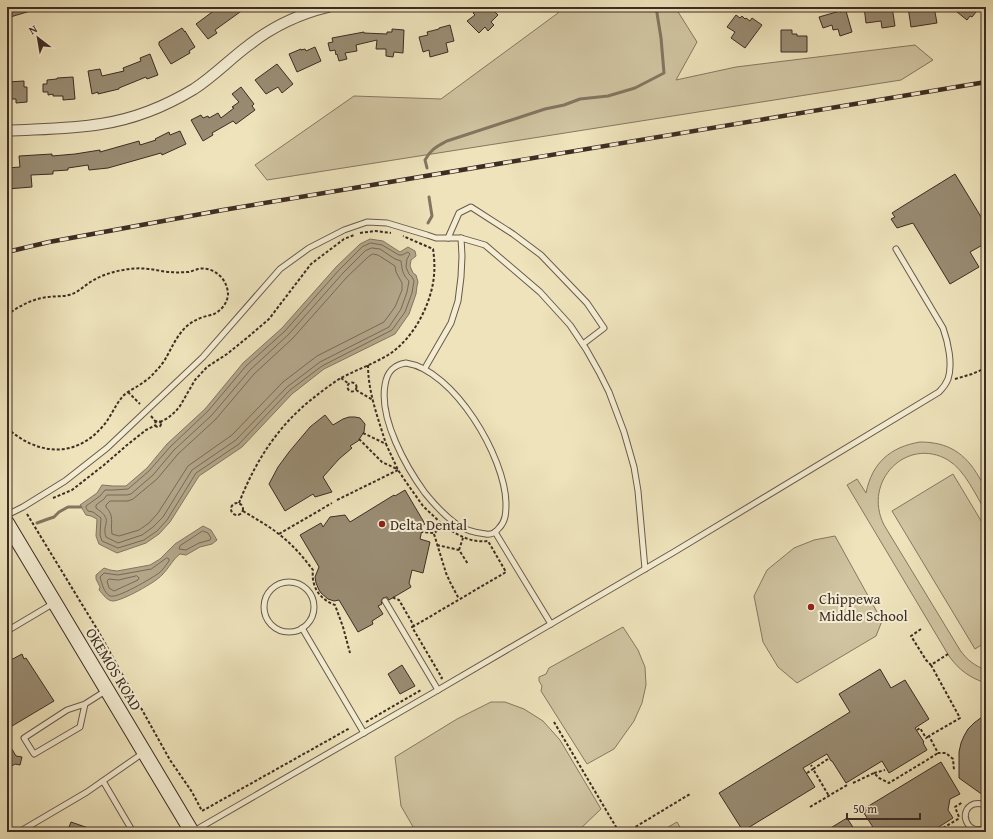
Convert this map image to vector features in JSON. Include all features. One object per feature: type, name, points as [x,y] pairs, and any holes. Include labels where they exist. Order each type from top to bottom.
[{"type":"main road","name":"OKEMOS ROAD","points":[[7,523],[192,832]]},
{"type":"street","points":[[7,131],[101,124],[150,111],[195,88],[223,68],[248,45],[271,30],[301,16],[328,7]]},
{"type":"lane","points":[[448,238],[459,214],[471,207],[513,234],[541,255],[587,303],[604,328],[583,344]]},
{"type":"lane","points":[[7,515],[65,481],[107,448],[202,356],[280,269],[309,248],[344,230],[367,222],[387,223],[436,238],[461,238],[485,245],[540,292],[570,325],[599,372],[609,392],[624,432],[634,467],[638,491],[645,569]]},
{"type":"lane","points":[[425,368],[451,323],[458,301],[462,256],[461,238]]},
{"type":"lane","points":[[192,832],[645,569],[939,392],[948,380],[949,374],[947,340],[943,328],[896,249]]},
{"type":"lane","points":[[406,362],[425,368],[450,389],[466,407],[482,431],[502,476],[505,491],[505,519],[501,526],[489,535],[475,533],[456,524],[440,510],[413,476],[391,431],[385,410],[384,392],[386,377],[395,366],[406,362]]},
{"type":"lane","points":[[495,532],[551,624]]},
{"type":"lane","points":[[284,583],[290,583],[301,586],[310,594],[313,612],[308,623],[302,628],[293,632],[281,631],[276,629],[267,620],[264,603],[269,592],[273,588],[284,583]]},
{"type":"lane","points":[[385,601],[438,690]]},
{"type":"lane","points":[[7,631],[54,602]]},
{"type":"lane","points":[[302,628],[364,733]]},
{"type":"lane","points":[[85,704],[80,727],[34,754],[24,738],[67,710],[85,704],[108,690]]},
{"type":"lane","points":[[19,832],[87,792],[145,752]]},
{"type":"lane","points":[[104,781],[134,832]]},
{"type":"lane","points":[[986,806],[979,803],[971,805],[965,816],[967,824],[974,829],[982,830],[986,828]]},
{"type":"path","points":[[49,500],[72,490],[146,430],[175,412],[195,380],[207,367],[243,342],[268,319],[311,264],[344,239],[359,233],[375,231],[397,234]]},
{"type":"path","points":[[239,503],[250,477],[269,444],[298,411],[311,399],[340,378],[368,365],[397,348],[405,341],[422,315],[432,289],[434,272],[433,249],[402,236]]},
{"type":"path","points":[[7,315],[18,307],[31,301],[70,295],[100,277],[123,270],[140,268],[170,272],[200,269],[214,271],[225,282],[228,292],[226,301],[222,308],[214,314],[196,320],[184,329],[175,340],[164,361],[154,374],[137,387],[127,392],[114,408],[102,427],[84,442],[71,448],[56,450],[38,447],[22,440],[7,428]]},
{"type":"path","points":[[368,365],[369,383],[373,400],[386,444],[398,470],[423,506],[444,526],[434,534],[422,532]]},
{"type":"path","points":[[948,380],[960,378],[986,368]]},
{"type":"path","points":[[340,378],[349,384],[352,382],[354,383],[357,386],[356,390]]},
{"type":"path","points":[[349,384],[348,388],[350,391],[353,392],[356,390],[373,400]]},
{"type":"path","points":[[127,392],[140,404]]},
{"type":"path","points":[[151,416],[157,426],[159,426],[161,423],[160,422]]},
{"type":"path","points":[[363,433],[386,444]]},
{"type":"path","points":[[359,439],[382,462],[398,470]]},
{"type":"path","points":[[336,500],[398,470]]},
{"type":"path","points":[[235,502],[243,506],[243,511],[241,514],[236,515],[231,512],[230,509],[235,502]]},
{"type":"path","points":[[279,534],[332,503]]},
{"type":"path","points":[[32,510],[27,514],[97,629],[170,760],[192,792],[202,811],[350,728]]},
{"type":"path","points":[[243,511],[279,534],[298,551],[313,570],[312,575],[314,586],[320,596],[324,600],[335,605],[350,653]]},
{"type":"path","points":[[434,534],[446,572],[459,599]]},
{"type":"path","points":[[463,538],[460,550],[468,564]]},
{"type":"path","points":[[414,626],[506,572],[488,541]]},
{"type":"path","points":[[437,545],[460,550]]},
{"type":"path","points":[[393,597],[399,600],[414,626],[412,627],[442,678],[440,679]]},
{"type":"path","points":[[918,730],[920,728],[926,738],[960,718],[931,665],[926,660],[911,636],[921,629]]},
{"type":"path","points":[[931,665],[948,654]]},
{"type":"path","points":[[366,722],[421,690]]},
{"type":"path","points":[[554,722],[619,832]]},
{"type":"path","points":[[929,736],[938,752]]},
{"type":"path","points":[[874,774],[889,783],[938,752],[946,753],[953,759],[954,770]]},
{"type":"path","points":[[807,773],[828,759]]},
{"type":"path","points":[[810,765],[829,796]]},
{"type":"path","points":[[853,783],[885,770]]},
{"type":"path","points":[[810,807],[847,785]]},
{"type":"path","points":[[627,832],[690,794]]},
{"type":"shaded area","points":[[559,7],[675,7],[697,42],[676,80],[736,67],[915,45],[933,60],[901,80],[267,180],[255,165],[354,96],[441,99],[558,13]]},
{"type":"shaded area","points":[[920,442],[939,444],[955,450],[968,461],[985,488],[986,512],[960,470],[948,460],[933,454],[918,454],[904,458],[892,467],[884,479],[879,493],[879,509],[884,525],[960,650],[965,657],[978,667],[986,670],[986,683],[965,673],[949,656],[847,485],[857,479],[866,493],[873,473],[884,458],[891,452],[909,444]]},
{"type":"shaded area","points":[[953,474],[986,529],[986,642],[975,649],[892,511]]},
{"type":"shaded area","points":[[835,536],[882,621],[876,636],[797,683],[778,667],[763,642],[754,596],[767,570],[794,548],[814,540]]},
{"type":"shaded area","points":[[623,627],[638,650],[645,667],[646,685],[642,703],[634,721],[614,749],[587,764],[541,691],[542,686],[539,681],[539,677],[546,674],[549,668]]},
{"type":"shaded area","points":[[491,702],[505,702],[524,709],[543,721],[560,740],[601,809],[577,832],[416,832],[401,806],[395,757],[457,719]]},
{"type":"shaded area","points":[[677,822],[683,832],[664,832],[663,830]]},
{"type":"water","points":[[370,239],[383,241],[400,252],[408,247],[415,251],[416,256],[411,260],[410,266],[413,273],[416,275],[418,282],[416,294],[409,314],[395,334],[324,369],[292,394],[242,447],[199,476],[170,522],[159,534],[146,543],[117,553],[99,544],[96,536],[97,519],[86,515],[80,505],[97,493],[102,485],[126,486],[147,468],[167,444],[205,409],[243,363],[282,328],[336,267],[360,244]]},
{"type":"water","points":[[203,526],[211,530],[217,540],[212,544],[200,547],[186,555],[180,554],[159,578],[146,586],[131,595],[113,601],[107,599],[99,590],[100,587],[96,579],[96,575],[104,568],[117,571],[150,565],[160,559],[175,544]]},
{"type":"building","points":[[7,7],[37,7],[37,9],[7,18]]},
{"type":"building","points":[[219,7],[247,7],[215,30],[217,33],[208,39],[196,24]]},
{"type":"building","points":[[480,7],[490,7],[498,15],[491,22],[494,25],[488,31],[485,27],[479,33],[467,21],[475,15],[473,13]]},
{"type":"building","points":[[864,7],[892,7],[895,26],[882,28],[881,21],[866,23]]},
{"type":"building","points":[[908,7],[926,7],[927,9],[934,7],[937,23],[911,27]]},
{"type":"building","points":[[961,7],[980,7],[972,17],[970,16],[967,20],[957,12]]},
{"type":"building","points":[[840,11],[846,11],[852,32],[840,36],[838,29],[833,30],[832,25],[823,28],[819,17]]},
{"type":"building","points":[[736,15],[740,18],[742,16],[750,21],[752,18],[762,25],[745,48],[731,38],[735,32],[727,27]]},
{"type":"building","points":[[450,25],[454,41],[446,43],[448,52],[430,57],[429,50],[423,52],[419,37],[428,35],[427,32]]},
{"type":"building","points":[[182,28],[195,47],[189,51],[190,53],[171,64],[159,45],[159,42]]},
{"type":"building","points":[[392,29],[404,30],[403,53],[394,52],[393,57],[386,56],[386,49],[376,49],[377,40],[356,45],[357,51],[345,53],[347,59],[339,61],[335,50],[330,51],[328,43],[333,42],[332,38],[364,32],[387,34],[387,32],[392,32]]},
{"type":"building","points":[[781,30],[792,30],[792,34],[797,34],[797,36],[807,36],[807,52],[781,52]]},
{"type":"building","points":[[315,47],[321,61],[297,72],[289,54],[301,49],[305,49],[306,51]]},
{"type":"building","points":[[150,54],[158,75],[147,79],[146,77],[119,89],[92,94],[88,71],[100,69],[102,76],[124,71],[123,68],[141,61],[140,58]]},
{"type":"building","points":[[277,64],[293,84],[282,93],[278,87],[266,94],[255,80]]},
{"type":"building","points":[[73,77],[75,99],[63,100],[63,96],[53,96],[53,94],[48,95],[48,92],[43,92],[43,84],[47,84],[47,80]]},
{"type":"building","points":[[24,81],[24,87],[27,87],[27,102],[16,103],[16,99],[7,99],[7,82]]},
{"type":"building","points":[[241,87],[254,104],[252,106],[255,110],[236,124],[233,121],[212,133],[213,135],[203,141],[191,120],[201,115],[203,118],[208,116],[209,118],[218,113],[221,118],[239,102],[232,94]]},
{"type":"building","points":[[180,131],[186,144],[162,155],[161,153],[108,168],[89,170],[88,165],[68,168],[68,170],[53,171],[53,174],[31,175],[32,187],[7,189],[7,168],[20,167],[19,156],[52,154],[52,156],[100,150],[100,152],[139,141],[140,145],[156,140],[155,139],[169,132],[170,135]]},
{"type":"building","points":[[955,174],[986,225],[986,243],[970,252],[979,267],[950,284],[913,223],[897,228],[891,219],[895,217],[892,213]]},
{"type":"building","points":[[325,415],[333,425],[349,417],[360,418],[365,424],[364,432],[358,441],[350,446],[352,448],[339,459],[323,477],[332,492],[315,497],[313,494],[285,511],[269,484],[278,467],[289,452],[310,427]]},
{"type":"building","name":"Delta Dental","points":[[405,490],[425,524],[423,525],[420,539],[430,542],[423,573],[412,570],[409,583],[411,587],[389,600],[387,597],[383,598],[381,601],[382,604],[378,606],[383,614],[372,621],[373,624],[358,632],[339,600],[334,601],[328,599],[319,590],[315,577],[319,567],[300,535],[321,523],[323,527],[330,517],[345,515],[350,522],[394,495],[395,496]]},
{"type":"building","points":[[22,654],[54,701],[7,729],[7,662]]},
{"type":"building","points":[[402,665],[415,686],[400,694],[388,674]]},
{"type":"building","name":"Chippewa Middle School","points":[[880,669],[891,688],[905,680],[929,719],[915,728],[927,750],[889,773],[882,761],[846,783],[827,754],[803,768],[815,787],[743,831],[719,793],[850,712],[839,694]]},
{"type":"building","points":[[986,714],[986,796],[959,778],[959,752],[961,743],[968,729]]},
{"type":"building","points":[[7,741],[16,756],[22,757],[20,765],[15,764],[7,769]]},
{"type":"building","points":[[941,762],[960,794],[950,799],[948,810],[953,818],[931,832],[876,832],[862,810]]},
{"type":"building","points":[[847,818],[856,832],[824,832]]},
{"type":"building","points":[[71,822],[97,831],[97,832],[67,832]]},
{"type":"waterway","points":[[427,168],[425,160],[429,153],[447,141],[580,99],[608,96],[635,88],[664,73],[661,38],[656,7]]},
{"type":"waterway","points":[[428,223],[432,216],[429,197]]},
{"type":"waterway","points":[[37,523],[54,517],[68,507],[81,507]]},
{"type":"railway","points":[[7,252],[49,242],[223,210],[986,82]]},
{"type":"place","name":"Delta Dental","points":[[382,524]]},
{"type":"place","name":"Chippewa Middle School","points":[[811,607]]}]
